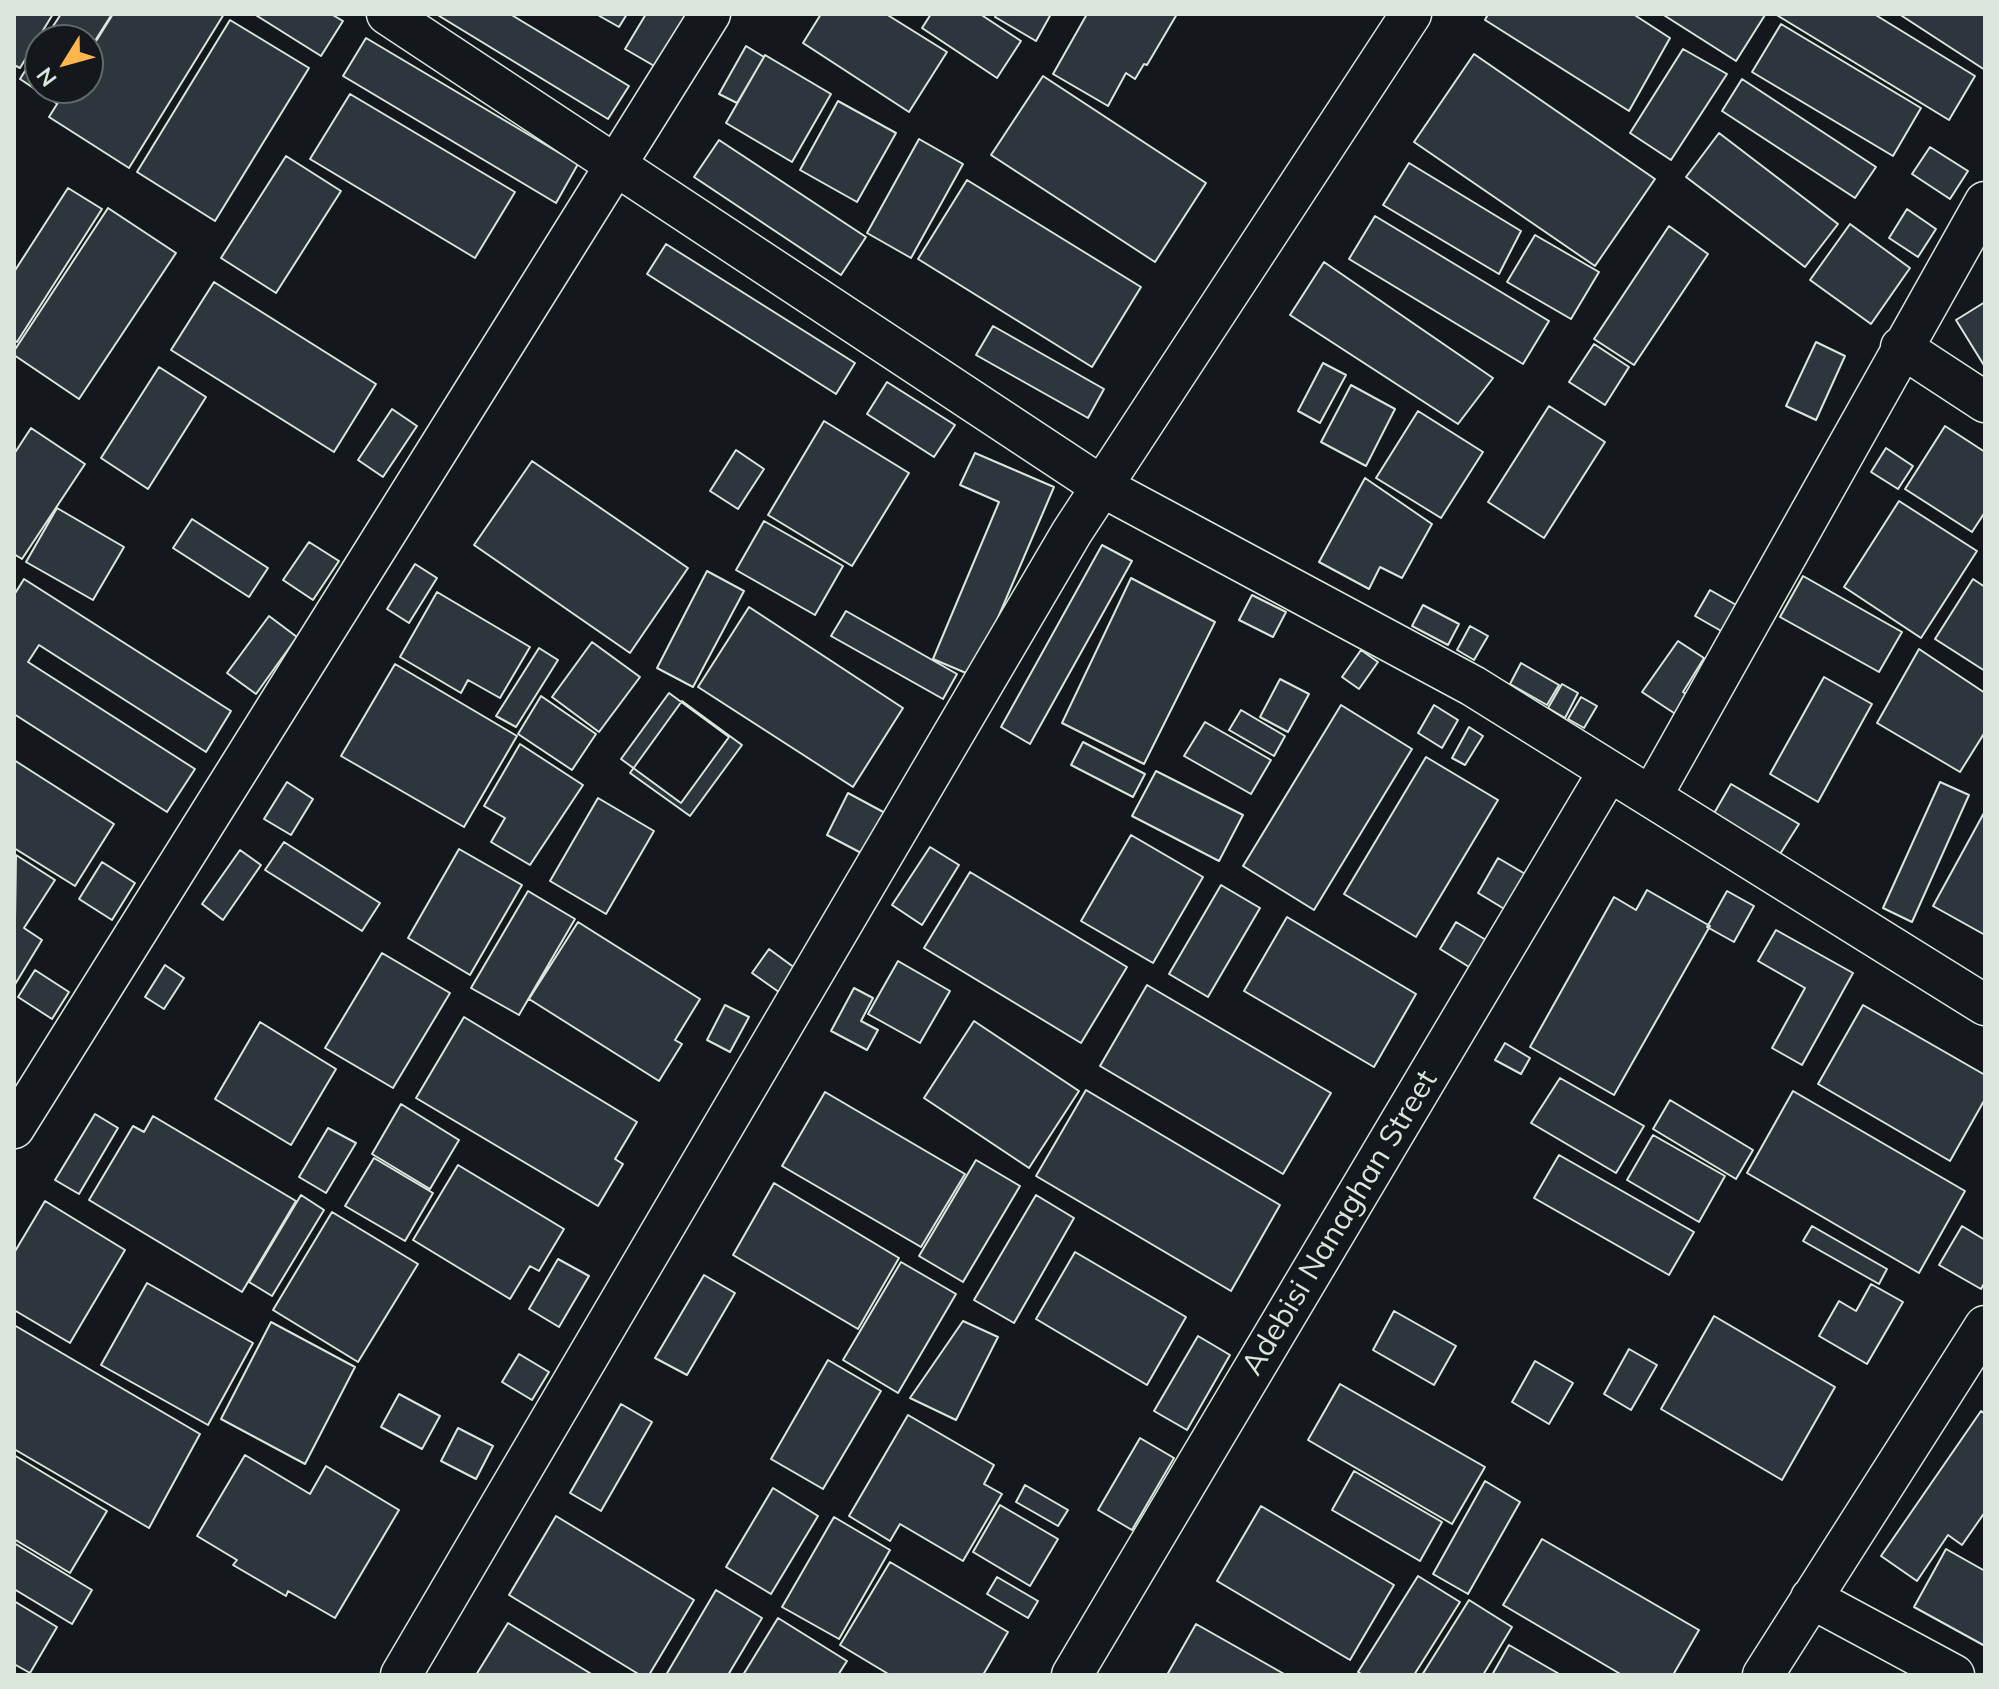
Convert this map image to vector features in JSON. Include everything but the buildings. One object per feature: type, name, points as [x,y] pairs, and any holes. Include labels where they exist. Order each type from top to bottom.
[{"type":"street","points":[[387,14],[1101,486],[1473,686],[1985,1005]]},
{"type":"street","points":[[14,1128],[710,14]]},
{"type":"street","points":[[401,1675],[1101,486],[1411,14]]},
{"type":"street","points":[[1651,797],[1985,202]]},
{"type":"street","points":[[1901,347],[1985,402]]},
{"type":"street","name":"Adebisi Nanaghan Street","points":[[1072,1675],[1609,771]]},
{"type":"street","points":[[1763,1675],[1985,1326]]},
{"type":"street","points":[[1811,1598],[1954,1675]]}]
